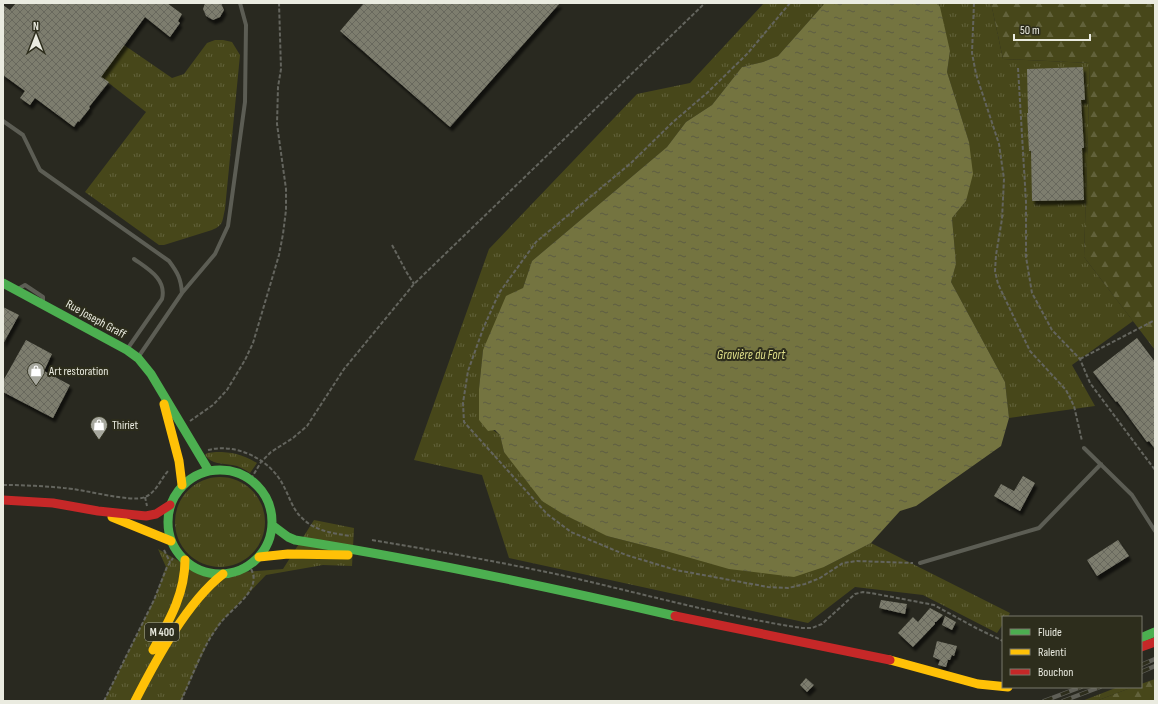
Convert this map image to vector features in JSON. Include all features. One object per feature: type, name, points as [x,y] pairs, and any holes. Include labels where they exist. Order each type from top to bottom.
[{"type":"main road","name":"Rue Joseph Graff","points":[[3,282],[127,350],[138,358],[151,374],[209,470]]},
{"type":"main road","name":"Rue Joseph Graff","points":[[162,393],[179,461],[182,485]]},
{"type":"main road","points":[[209,470],[231,470],[251,479],[262,490],[270,504],[272,525],[270,537],[266,547],[259,557],[249,565],[237,571],[223,574],[209,573],[196,568],[177,552],[171,541],[168,529],[168,517],[170,505],[175,494],[182,485],[194,476],[209,470]]},
{"type":"main road","points":[[3,500],[53,503],[98,511],[146,516],[156,514],[170,505]]},
{"type":"main road","points":[[98,511],[171,541]]},
{"type":"main road","points":[[272,525],[288,537],[295,540],[365,551],[568,591],[702,622],[887,659],[978,684],[1002,686]]},
{"type":"main road","points":[[259,557],[319,554],[352,555],[407,560]]},
{"type":"main road","name":"M 400","points":[[128,701],[181,592],[186,571],[185,560]]},
{"type":"main road","name":"M 400","points":[[135,701],[160,654],[193,603],[212,581],[223,574]]},
{"type":"main road","points":[[1142,638],[1155,632]]},
{"type":"main road","points":[[1142,647],[1155,642]]},
{"type":"lane","points":[[138,358],[182,293],[215,254],[228,226],[245,102],[246,25],[240,3]]},
{"type":"lane","points":[[3,120],[23,135],[40,170],[169,262],[181,280],[182,293]]},
{"type":"lane","points":[[127,350],[162,299],[164,293],[156,275],[134,259]]},
{"type":"lane","points":[[1084,448],[1132,494],[1155,530]]},
{"type":"lane","points":[[920,563],[1039,528],[1101,464]]},
{"type":"path","points":[[189,422],[214,405],[227,390],[245,360],[253,343],[279,255],[286,210],[286,189],[277,124],[278,87],[281,69],[279,3]]},
{"type":"path","points":[[251,479],[261,462],[271,452],[293,438],[307,426],[344,368],[414,284],[705,3]]},
{"type":"path","points":[[790,3],[748,53],[707,93],[673,122],[631,163],[536,242],[499,293],[483,329],[468,371],[463,403],[464,422],[547,514],[571,532],[626,555],[676,570],[788,588],[805,584],[820,578],[843,563],[857,561],[920,563]]},
{"type":"path","points":[[974,3],[972,53],[976,74],[999,144],[1004,179],[1002,219],[996,255],[998,284],[1030,351],[1066,390],[1074,406],[1084,448]]},
{"type":"path","points":[[1018,68],[1026,202],[1026,257],[1032,293],[1052,330],[1080,359],[1090,383],[1155,470]]},
{"type":"path","points":[[392,245],[414,284]]},
{"type":"path","points":[[1080,359],[1155,320]]},
{"type":"path","points":[[203,451],[214,448],[229,448],[247,453],[272,470],[281,481],[295,510],[308,524],[326,532],[356,537]]},
{"type":"path","points":[[3,485],[66,488],[126,498],[145,497],[155,489],[172,467]]},
{"type":"path","points":[[145,497],[147,508]]},
{"type":"path","points":[[371,540],[458,554],[736,616],[802,628],[812,628],[822,624],[855,594],[863,592],[871,593],[934,605],[1002,641]]},
{"type":"path","points":[[104,701],[154,600],[166,567],[170,562],[164,550]]},
{"type":"path","points":[[181,701],[209,640],[222,621],[245,598],[253,583],[252,571],[249,565]]},
{"type":"green space","points":[[764,3],[825,3],[778,56],[763,62],[742,67],[712,105],[686,122],[667,147],[532,261],[523,288],[483,350],[479,389],[479,420],[500,435],[504,452],[607,536],[666,551],[824,567],[871,543],[1010,613],[1008,616],[1002,616],[1002,626],[997,633],[923,595],[855,587],[808,623],[509,558],[482,475],[414,460],[489,249],[637,94],[690,83]]},
{"type":"green space","points":[[936,3],[991,3],[1003,59],[1090,63],[1084,257],[1133,321],[1072,365],[1095,406],[1009,418],[1005,382],[951,282],[956,264],[952,218],[966,201],[969,142],[947,72],[950,51]]},
{"type":"green space","points":[[991,3],[1155,3],[1155,350],[1084,257],[1090,63],[1003,59]]},
{"type":"green space","points":[[215,40],[232,42],[240,55],[223,220],[219,226],[212,230],[164,245],[159,245],[85,192],[146,112],[101,77],[124,45],[172,78],[184,74],[207,43]]},
{"type":"green space","points":[[216,452],[237,454],[247,457],[257,463],[250,473],[237,466],[214,462],[205,455],[207,453]]},
{"type":"green space","points":[[220,477],[237,480],[252,490],[262,505],[265,522],[262,539],[252,554],[237,564],[220,567],[203,564],[188,554],[178,539],[175,522],[178,505],[188,490],[203,480]]},
{"type":"green space","points":[[314,520],[354,528],[352,566],[323,565],[266,575],[222,621],[209,640],[181,701],[104,701],[154,600],[166,567],[158,549],[203,575],[283,569]]},
{"type":"green space","points":[[1155,679],[1155,701],[1096,701],[1130,688],[1142,688],[1142,684]]},
{"type":"green space","points":[[1115,688],[1130,688],[1096,701],[1082,701]]},
{"type":"water","name":"Gravière du Fort","points":[[825,3],[936,3],[940,7],[950,51],[947,72],[969,142],[973,174],[966,201],[952,218],[956,264],[951,282],[1005,382],[1009,418],[1001,446],[916,506],[900,511],[871,543],[824,567],[794,577],[729,569],[607,536],[563,514],[542,501],[504,452],[500,435],[495,430],[488,431],[479,420],[479,389],[483,350],[506,296],[523,288],[532,261],[667,147],[686,122],[712,105],[742,67],[763,62],[778,56]]},
{"type":"building","points":[[16,3],[167,3],[182,14],[178,21],[180,23],[170,37],[145,17],[101,77],[109,82],[74,127],[35,98],[30,105],[20,98],[25,91],[3,75],[3,5],[10,10]]},
{"type":"building","points":[[205,3],[221,3],[224,10],[220,17],[213,20],[206,16],[203,9]]},
{"type":"building","points":[[364,3],[560,3],[450,127],[340,31]]},
{"type":"building","points":[[1083,67],[1085,100],[1081,100],[1084,148],[1082,148],[1084,200],[1032,201],[1031,151],[1029,151],[1027,113],[1027,69]]},
{"type":"building","points":[[3,307],[19,315],[3,344]]},
{"type":"building","points":[[1137,338],[1155,362],[1155,449],[1149,441],[1147,442],[1117,401],[1116,402],[1093,372]]},
{"type":"building","points":[[26,340],[52,354],[44,371],[70,385],[53,418],[3,392],[3,381]]},
{"type":"building","points":[[1023,476],[1035,483],[1020,511],[994,496],[1001,484],[1014,491]]},
{"type":"building","points":[[1118,540],[1129,556],[1097,576],[1087,560]]},
{"type":"building","points":[[881,600],[907,604],[905,614],[879,608]]},
{"type":"building","points":[[930,608],[943,615],[913,647],[898,633],[913,617],[918,622]]},
{"type":"building","points":[[945,616],[956,622],[952,630],[942,625]]},
{"type":"building","points":[[937,641],[957,646],[954,656],[952,655],[950,660],[948,660],[946,667],[938,665],[940,660],[933,657]]},
{"type":"building","points":[[806,678],[814,685],[807,692],[800,685]]},
{"type":"railway","points":[[1142,665],[1155,659]]},
{"type":"railway","points":[[1142,672],[1155,666]]},
{"type":"railway","points":[[1044,701],[1078,688]]},
{"type":"railway","points":[[1063,701],[1097,688]]},
{"type":"traffic: fast","points":[[3,283],[127,350],[138,358],[151,374],[209,471]]},
{"type":"traffic: fast","points":[[220,470],[240,474],[257,485],[268,502],[272,522],[268,542],[257,559],[240,570],[220,574],[200,570],[183,559],[172,542],[168,522],[172,502],[183,485],[200,474],[220,470]]},
{"type":"traffic: fast","points":[[272,525],[288,537],[295,540],[391,556],[675,616]]},
{"type":"traffic: fast","points":[[1142,638],[1155,632]]},
{"type":"traffic: slow","points":[[164,404],[179,461],[182,485]]},
{"type":"traffic: slow","points":[[112,517],[171,541]]},
{"type":"traffic: slow","points":[[259,557],[288,554],[348,555]]},
{"type":"traffic: slow","points":[[153,650],[170,618],[179,596],[185,560]]},
{"type":"traffic: slow","points":[[135,701],[173,633],[197,600],[223,574]]},
{"type":"traffic: slow","points":[[890,660],[978,684],[1002,686]]},
{"type":"traffic: jam","points":[[3,500],[53,503],[98,511],[146,516],[156,514],[170,505]]},
{"type":"traffic: jam","points":[[675,616],[890,660]]},
{"type":"traffic: jam","points":[[1142,647],[1155,642]]},
{"type":"place","name":"Art restoration","points":[[36,386]]},
{"type":"place","name":"Thiriet","points":[[99,440]]}]
